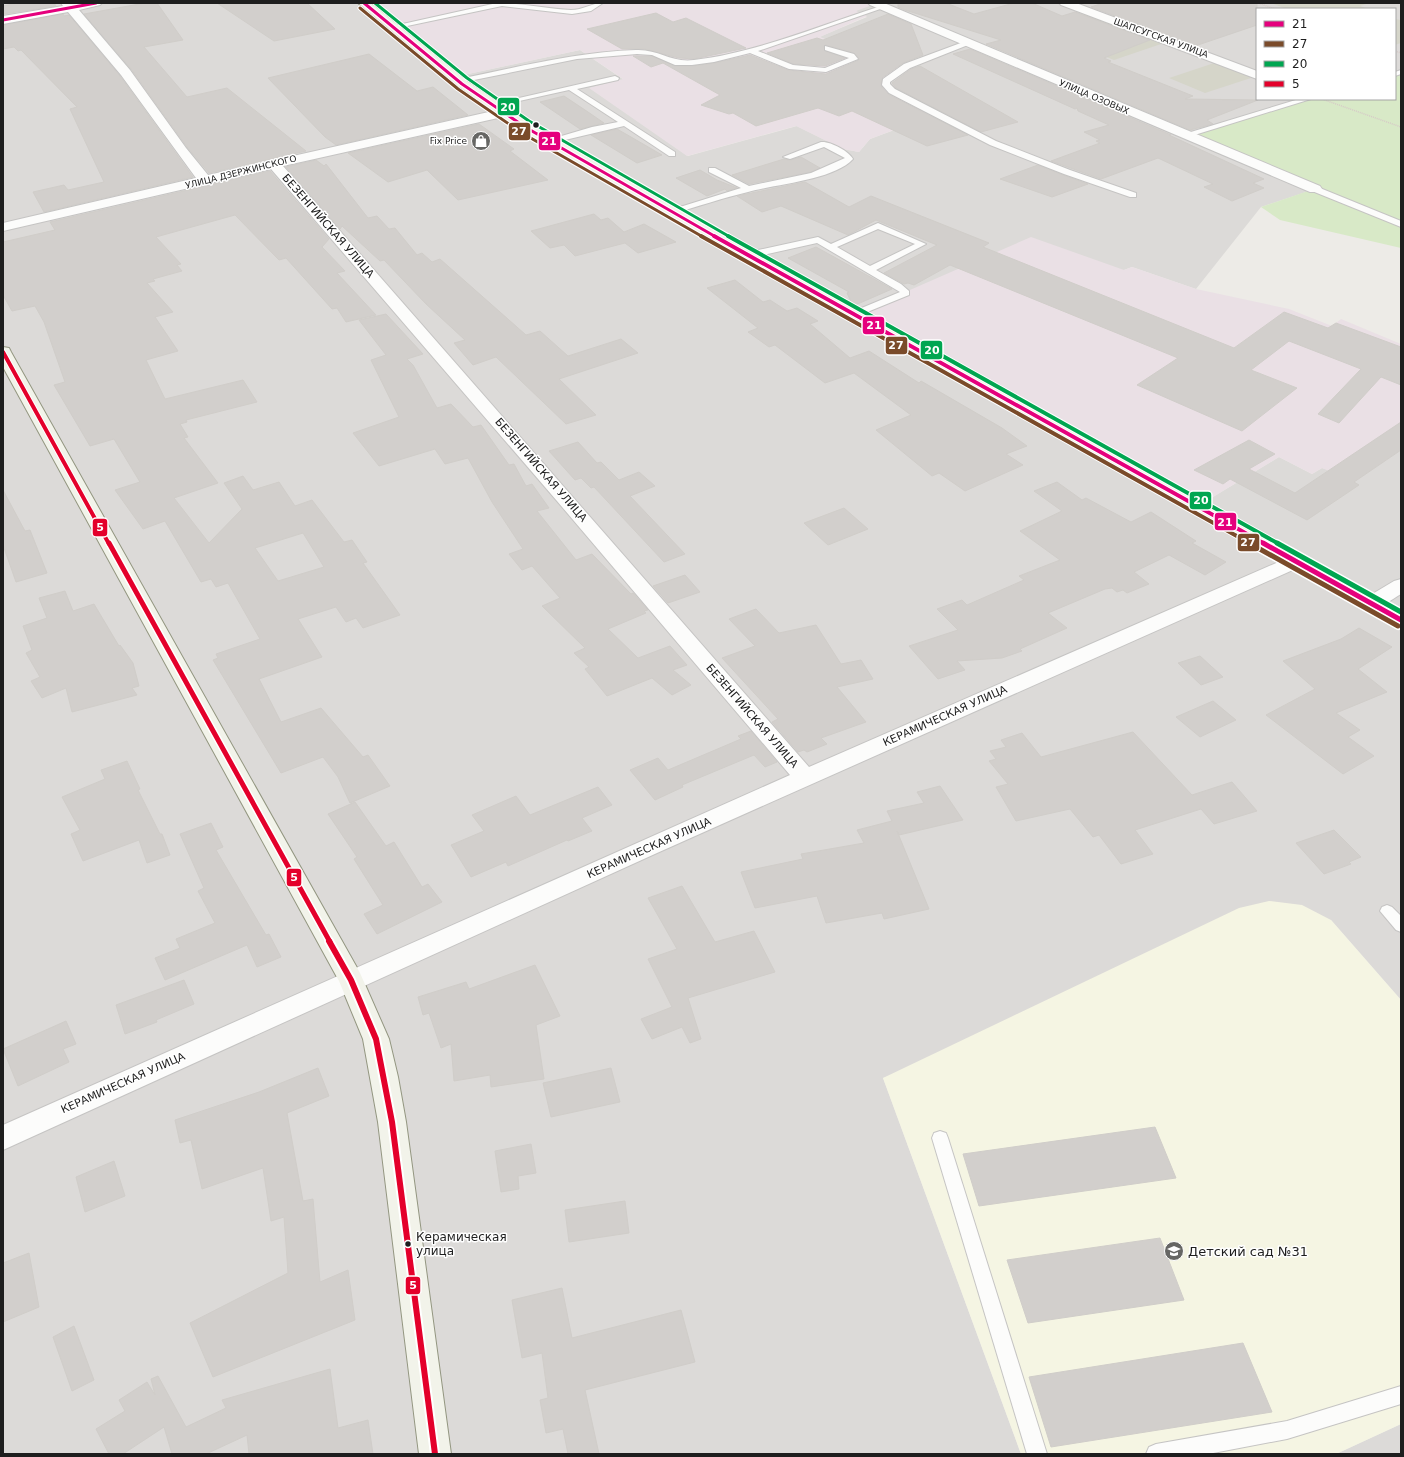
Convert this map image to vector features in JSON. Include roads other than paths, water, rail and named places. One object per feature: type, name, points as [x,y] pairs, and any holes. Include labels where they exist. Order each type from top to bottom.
[{"type":"street","points":[[3,20],[69,5],[96,3]]},
{"type":"street","points":[[364,3],[459,81],[497,109],[551,142],[748,255],[1401,620]]},
{"type":"street","name":"ШАПСУГСКАЯ УЛИЦА","points":[[1065,3],[1256,75]]},
{"type":"street","points":[[69,5],[94,32],[145,98],[183,153],[206,181]]},
{"type":"street","name":"УЛИЦА ОЗОВЫХ","points":[[879,5],[1185,136],[1283,174],[1315,189]]},
{"type":"street","name":"УЛИЦА ДЗЕРЖИНСКОГО","points":[[3,228],[206,181],[497,109]]},
{"type":"street","name":"БЕЗЕНГИЙСКАЯ УЛИЦА","points":[[274,164],[806,778]]},
{"type":"street","points":[[3,352],[351,980],[376,1040],[392,1122],[435,1454]]},
{"type":"street","name":"КЕРАМИЧЕСКАЯ УЛИЦА","points":[[3,1138],[351,980],[999,691],[1296,562]]},
{"type":"street","points":[[1371,603],[1401,585]]},
{"type":"lane","points":[[394,27],[503,4],[572,12],[588,10],[600,3]]},
{"type":"lane","points":[[459,81],[577,57],[646,52],[675,63],[714,60],[751,52],[879,5]]},
{"type":"lane","points":[[969,43],[907,66],[886,81],[886,85],[898,94],[993,143],[1067,172],[1133,195]]},
{"type":"lane","points":[[751,52],[792,67],[826,70],[854,59],[851,56],[828,48]]},
{"type":"lane","points":[[497,109],[571,88],[615,78]]},
{"type":"lane","points":[[571,88],[672,154]]},
{"type":"lane","points":[[1185,136],[1304,100]]},
{"type":"lane","points":[[551,142],[595,129],[625,123]]},
{"type":"lane","points":[[671,211],[748,189],[825,171],[849,159],[847,155],[824,144],[787,157]]},
{"type":"lane","points":[[712,170],[748,189]]},
{"type":"lane","points":[[1315,189],[1401,224]]},
{"type":"lane","points":[[831,247],[878,226],[922,244],[869,270]]},
{"type":"lane","points":[[748,255],[818,240],[898,286],[906,293],[855,314]]},
{"type":"lane","points":[[1387,911],[1401,926]]},
{"type":"lane","points":[[940,1138],[1037,1454]]},
{"type":"lane","points":[[1156,1454],[1287,1430],[1401,1395]]},
{"type":"place","name":"Fix Price","points":[[481,141]]},
{"type":"place","name":"Керамическая улица","points":[[408,1244]]},
{"type":"place","name":"Детский сад №31","points":[[1174,1251]]}]
